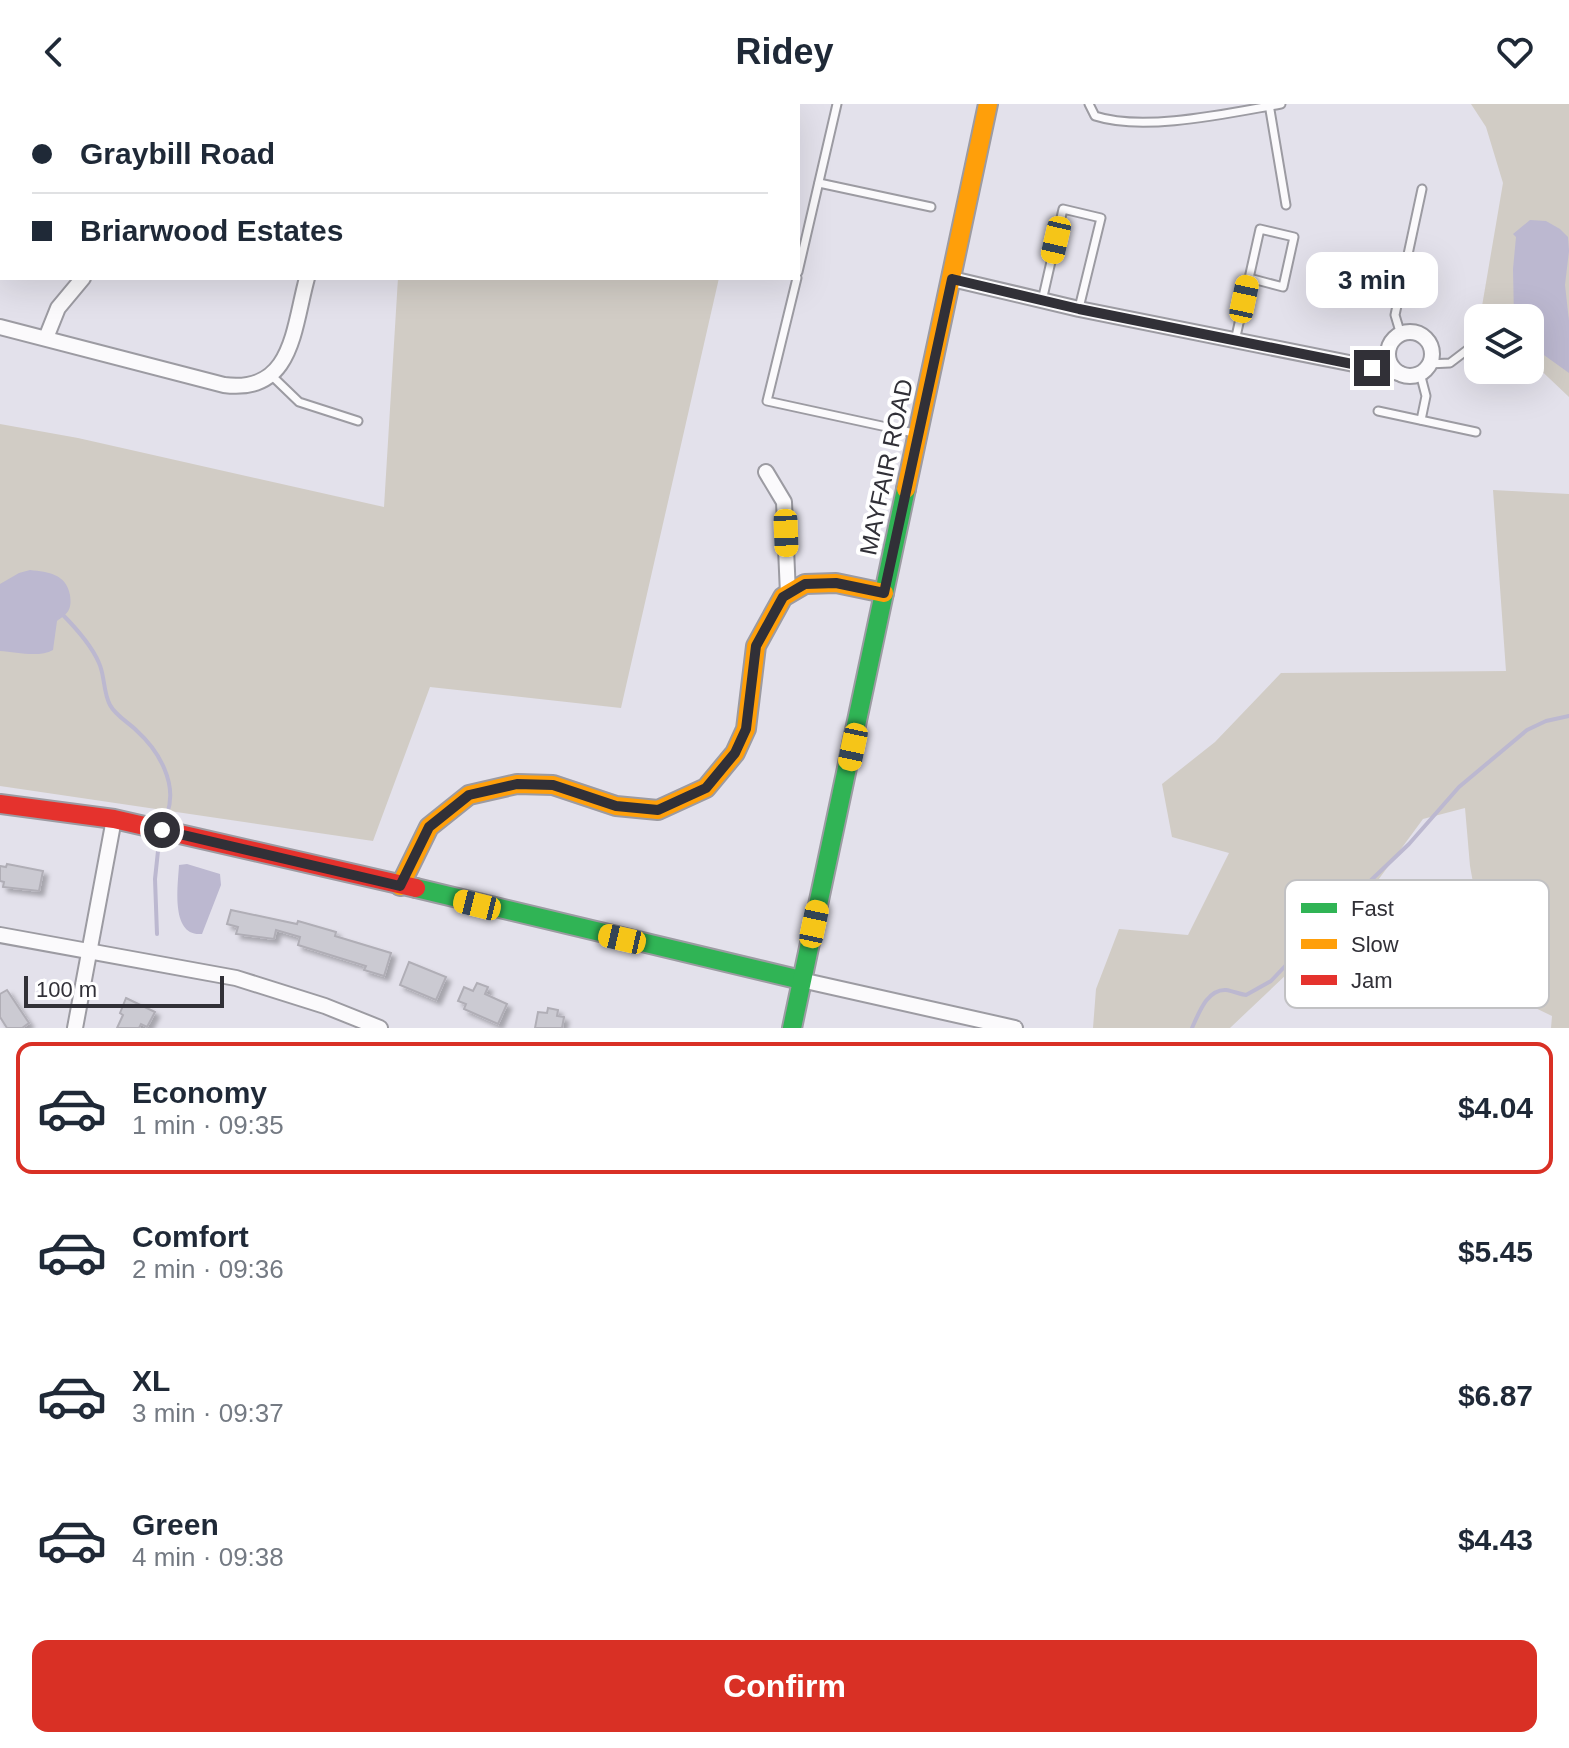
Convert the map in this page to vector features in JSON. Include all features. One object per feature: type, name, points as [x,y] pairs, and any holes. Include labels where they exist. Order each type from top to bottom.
[{"type":"street","name":"MAYFAIR ROAD","points":[[792,1028],[988,104]]},
{"type":"street","points":[[952,279],[1079,309],[1411,376],[1424,369],[1431,350],[1416,333],[1401,335],[1393,340],[1388,351],[1390,364],[1399,373]]},
{"type":"street","points":[[46,338],[58,308],[81,280]]},
{"type":"street","points":[[0,327],[224,385],[254,385],[283,363],[306,280]]},
{"type":"street","points":[[766,472],[784,502],[788,594]]},
{"type":"street","points":[[400,886],[429,827],[469,795],[517,784],[553,785],[616,806],[658,810],[706,788],[735,753],[746,729],[756,646],[783,597],[805,584],[836,583],[884,593]]},
{"type":"street","points":[[0,804],[114,819],[217,841],[1015,1028]]},
{"type":"street","points":[[75,1028],[114,819]]},
{"type":"street","points":[[0,935],[263,985],[380,1028]]},
{"type":"lane","points":[[800,260],[837,104]]},
{"type":"lane","points":[[1089,104],[1095,116],[1113,122],[1155,122],[1281,104]]},
{"type":"lane","points":[[1270,105],[1286,205]]},
{"type":"lane","points":[[819,183],[931,207]]},
{"type":"lane","points":[[1401,335],[1395,315],[1422,189]]},
{"type":"lane","points":[[1042,301],[1063,209],[1101,218],[1079,309]]},
{"type":"lane","points":[[1235,341],[1249,278],[1260,229],[1294,237],[1283,287],[1249,278]]},
{"type":"lane","points":[[796,280],[767,401],[917,434]]},
{"type":"lane","points":[[1421,420],[1426,396],[1424,369],[1450,363],[1464,352]]},
{"type":"lane","points":[[271,375],[299,402],[358,421]]},
{"type":"lane","points":[[1378,411],[1476,432]]},
{"type":"shaded area","points":[[1471,104],[1569,104],[1569,397],[1544,373],[1544,304],[1482,304],[1503,183],[1486,127]]},
{"type":"shaded area","points":[[1530,220],[1546,221],[1568,237],[1565,285],[1569,373],[1544,355],[1544,304],[1514,304],[1516,237],[1513,234]]},
{"type":"shaded area","points":[[398,280],[719,280],[621,708],[430,687],[373,841],[0,786],[0,424],[78,438],[384,507]]},
{"type":"shaded area","points":[[1493,490],[1569,494],[1569,1028],[1551,1028],[1552,1016],[1536,1008],[1549,1008],[1549,880],[1473,880],[1465,808],[1423,819],[1378,880],[1285,880],[1285,976],[1230,1028],[1093,1028],[1096,989],[1119,929],[1188,935],[1229,853],[1172,837],[1162,784],[1215,742],[1281,673],[1506,671]]},
{"type":"shaded area","points":[[30,570],[61,578],[68,588],[70,608],[57,621],[53,650],[34,654],[0,651],[0,584]]},
{"type":"shaded area","points":[[187,864],[220,874],[221,885],[202,934],[192,933],[180,919],[177,896],[179,865]]},
{"type":"building","points":[[7,864],[43,871],[39,891],[3,887],[0,866],[6,867]]},
{"type":"building","points":[[231,910],[297,924],[298,921],[391,953],[384,976],[364,970],[366,966],[298,945],[300,937],[276,930],[274,939],[236,934],[238,927],[227,924]]},
{"type":"building","points":[[409,962],[446,977],[436,1000],[400,985]]},
{"type":"building","points":[[477,983],[488,987],[485,994],[507,1004],[498,1024],[464,1009],[466,1004],[458,1001],[464,987],[473,991]]},
{"type":"building","points":[[7,990],[29,1023],[22,1028],[7,1028],[0,1017],[0,994]]},
{"type":"building","points":[[126,998],[155,1012],[147,1027],[141,1024],[139,1028],[117,1028]]},
{"type":"building","points":[[548,1008],[558,1010],[557,1016],[564,1017],[562,1028],[535,1028],[538,1012],[547,1013]]},
{"type":"waterway","points":[[61,613],[96,656],[113,709],[145,739],[159,758],[170,791],[167,814]]},
{"type":"waterway","points":[[1371,880],[1409,844],[1459,787],[1527,730],[1546,721],[1569,716]]},
{"type":"waterway","points":[[157,934],[155,879],[158,851]]},
{"type":"waterway","points":[[1192,1028],[1204,1003],[1214,993],[1226,990],[1246,995],[1271,981],[1285,966]]},
{"type":"traffic: fast","points":[[792,1028],[906,489]]},
{"type":"traffic: fast","points":[[416,888],[801,980]]},
{"type":"traffic: slow","points":[[906,489],[988,104]]},
{"type":"traffic: slow","points":[[400,886],[429,827],[469,795],[517,784],[553,785],[616,806],[658,810],[706,788],[735,753],[746,729],[756,646],[783,597],[805,584],[836,583],[884,593]]},
{"type":"traffic: jam","points":[[0,804],[114,819],[416,888]]},
{"type":"route","points":[[162,830],[400,886],[429,827],[469,795],[517,784],[553,785],[616,806],[658,810],[706,788],[735,753],[746,729],[756,646],[783,597],[805,584],[836,583],[884,593],[952,279],[1079,309],[1372,368]]}]
